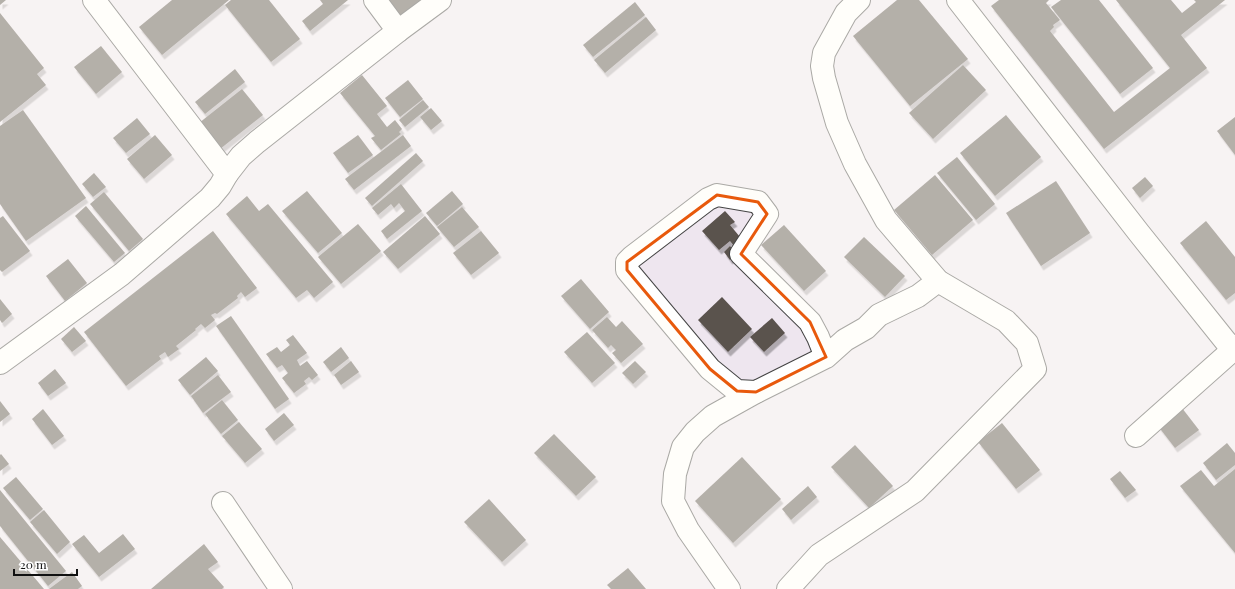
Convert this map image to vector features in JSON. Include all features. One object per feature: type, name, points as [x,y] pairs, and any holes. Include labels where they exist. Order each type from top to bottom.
[{"type":"street","points":[[94,0],[227,174]]},
{"type":"street","points":[[375,0],[398,31]]},
{"type":"street","points":[[0,363],[122,274],[206,202],[220,186],[241,156],[257,142],[398,31],[440,0]]},
{"type":"street","points":[[788,589],[819,555],[915,491],[1035,369],[1027,343],[1006,321],[938,282],[886,220],[855,164],[837,123],[822,66],[824,53],[846,13],[859,0]]},
{"type":"street","points":[[958,0],[1227,344],[1235,348],[1136,436]]},
{"type":"street","points":[[756,392],[737,391],[710,369],[627,270],[628,262],[632,257],[708,200],[717,195],[758,202],[767,214],[741,254],[810,322],[826,357]]},
{"type":"street","points":[[729,589],[688,530],[673,501],[675,474],[683,447],[695,432],[713,416],[756,392],[826,357],[845,340],[866,328],[879,315],[918,296],[938,282]]},
{"type":"street","points":[[223,503],[272,586]]},
{"type":"highlighted area","points":[[717,195],[758,202],[767,214],[741,254],[810,322],[826,357],[756,392],[737,391],[710,369],[627,270],[627,262]]},
{"type":"shaded area","points":[[0,0],[1235,0],[1235,589],[0,589]]},
{"type":"building","points":[[0,0],[6,0],[0,5]]},
{"type":"building","points":[[172,0],[229,0],[162,55],[139,27]]},
{"type":"building","points":[[231,0],[269,0],[300,39],[271,62],[225,5]]},
{"type":"building","points":[[320,0],[348,0],[310,31],[302,21],[323,4]]},
{"type":"building","points":[[387,0],[426,0],[401,19]]},
{"type":"building","points":[[897,0],[919,0],[968,59],[910,106],[853,36]]},
{"type":"building","points":[[999,0],[1049,0],[1046,3],[1060,20],[1053,25],[1054,27],[1050,31],[1114,112],[1170,68],[1116,0],[1171,0],[1182,13],[1196,2],[1194,0],[1225,0],[1181,35],[1207,68],[1104,149],[991,6]]},
{"type":"building","points":[[1061,0],[1099,0],[1153,68],[1120,94],[1051,7]]},
{"type":"building","points":[[635,2],[645,15],[593,57],[583,45]]},
{"type":"building","points":[[0,13],[44,68],[37,74],[46,85],[0,122]]},
{"type":"building","points":[[646,17],[656,30],[605,73],[594,60]]},
{"type":"building","points":[[101,46],[122,72],[96,94],[74,67]]},
{"type":"building","points":[[963,65],[986,90],[933,139],[909,113]]},
{"type":"building","points":[[235,69],[245,82],[205,114],[195,102]]},
{"type":"building","points":[[362,75],[387,106],[377,114],[387,127],[395,120],[402,129],[399,132],[401,134],[381,150],[371,138],[375,136],[340,93]]},
{"type":"building","points":[[408,80],[423,99],[400,117],[385,98]]},
{"type":"building","points":[[242,89],[263,115],[220,149],[199,123]]},
{"type":"building","points":[[423,100],[429,107],[405,127],[399,120]]},
{"type":"building","points":[[431,108],[442,121],[431,130],[420,117]]},
{"type":"building","points":[[23,110],[86,198],[26,241],[0,204],[0,126]]},
{"type":"building","points":[[1006,115],[1041,157],[995,196],[960,153]]},
{"type":"building","points":[[1235,117],[1235,155],[1217,131]]},
{"type":"building","points":[[137,118],[150,134],[126,153],[113,138]]},
{"type":"building","points":[[155,135],[172,155],[144,179],[127,159]]},
{"type":"building","points":[[358,135],[373,155],[348,173],[333,153]]},
{"type":"building","points":[[403,135],[411,146],[354,190],[345,179]]},
{"type":"building","points":[[416,153],[423,161],[372,206],[365,198]]},
{"type":"building","points":[[957,157],[995,204],[976,220],[937,173]]},
{"type":"building","points":[[94,173],[106,187],[93,197],[82,184]]},
{"type":"building","points":[[935,175],[973,220],[932,255],[894,210]]},
{"type":"building","points":[[1145,177],[1153,186],[1140,198],[1132,188]]},
{"type":"building","points":[[1056,181],[1090,233],[1041,266],[1006,213]]},
{"type":"building","points":[[401,184],[422,211],[387,239],[381,231],[405,211],[399,203],[394,208],[391,204],[378,215],[372,208]]},
{"type":"building","points":[[307,191],[342,233],[318,253],[282,211]]},
{"type":"building","points":[[452,191],[463,204],[437,226],[426,213]]},
{"type":"building","points":[[104,192],[143,239],[129,251],[90,204]]},
{"type":"building","points":[[247,196],[259,211],[268,204],[333,282],[314,298],[307,290],[296,298],[226,214]]},
{"type":"building","points":[[86,206],[125,253],[114,262],[75,216]]},
{"type":"building","points":[[462,207],[479,227],[454,247],[437,227]]},
{"type":"building","points":[[725,211],[735,222],[730,225],[745,243],[735,247],[730,241],[719,250],[702,231]]},
{"type":"building","points":[[3,216],[30,251],[2,272],[0,270],[0,218]]},
{"type":"building","points":[[425,216],[440,234],[398,269],[383,252]]},
{"type":"building","points":[[1206,221],[1235,257],[1235,293],[1226,300],[1180,243]]},
{"type":"building","points":[[358,224],[381,251],[341,284],[318,257]]},
{"type":"building","points":[[784,225],[826,271],[804,291],[761,245]]},
{"type":"building","points":[[213,231],[257,288],[245,297],[241,292],[237,296],[238,298],[217,314],[215,313],[211,315],[215,320],[205,328],[201,324],[195,329],[196,330],[176,346],[179,349],[168,357],[165,352],[159,356],[161,359],[126,386],[84,332]]},
{"type":"building","points":[[481,231],[499,253],[471,275],[453,253]]},
{"type":"building","points":[[864,237],[905,276],[885,297],[844,257]]},
{"type":"building","points":[[730,246],[737,254],[730,260],[724,252]]},
{"type":"building","points":[[68,259],[87,283],[65,301],[46,276]]},
{"type":"building","points":[[581,279],[609,312],[590,329],[561,296]]},
{"type":"building","points":[[722,297],[752,329],[728,352],[698,320]]},
{"type":"building","points":[[0,299],[12,314],[2,323],[0,320]]},
{"type":"building","points":[[231,316],[289,399],[275,409],[216,326]]},
{"type":"building","points":[[607,317],[616,327],[622,321],[643,344],[621,363],[612,353],[616,350],[611,345],[608,348],[592,330]]},
{"type":"building","points":[[772,318],[785,333],[764,352],[750,337]]},
{"type":"building","points":[[74,327],[86,341],[72,352],[61,339]]},
{"type":"building","points":[[587,332],[615,363],[592,383],[564,352]]},
{"type":"building","points":[[293,335],[307,353],[297,360],[300,366],[307,361],[318,375],[312,380],[309,377],[304,381],[306,384],[294,393],[282,378],[288,373],[282,365],[277,368],[266,354],[277,347],[281,352],[290,345],[286,340]]},
{"type":"building","points":[[341,347],[349,358],[331,372],[323,362]]},
{"type":"building","points":[[206,357],[218,371],[190,395],[178,380]]},
{"type":"building","points":[[351,361],[359,372],[341,385],[334,375]]},
{"type":"building","points":[[635,361],[646,372],[633,384],[622,373]]},
{"type":"building","points":[[55,369],[66,383],[48,396],[38,383]]},
{"type":"building","points":[[218,375],[231,392],[203,413],[191,396]]},
{"type":"building","points":[[222,400],[238,420],[221,434],[205,414]]},
{"type":"building","points":[[0,401],[10,414],[0,422]]},
{"type":"building","points":[[1182,408],[1199,430],[1175,448],[1158,426]]},
{"type":"building","points":[[43,409],[64,436],[52,445],[32,419]]},
{"type":"building","points":[[284,413],[294,425],[274,441],[265,429]]},
{"type":"building","points":[[239,422],[262,449],[245,463],[222,436]]},
{"type":"building","points":[[1002,423],[1040,470],[1016,489],[978,442]]},
{"type":"building","points":[[554,434],[596,477],[576,496],[534,453]]},
{"type":"building","points":[[1227,443],[1235,453],[1235,465],[1216,480],[1203,463]]},
{"type":"building","points":[[855,445],[893,486],[869,508],[831,467]]},
{"type":"building","points":[[1,454],[9,464],[0,471],[0,455]]},
{"type":"building","points":[[742,457],[781,499],[733,543],[695,501]]},
{"type":"building","points":[[1235,469],[1235,553],[1180,486],[1201,470],[1214,486]]},
{"type":"building","points":[[1120,471],[1136,490],[1125,498],[1110,479]]},
{"type":"building","points":[[16,477],[43,509],[30,520],[3,488]]},
{"type":"building","points":[[808,486],[817,497],[791,520],[782,509]]},
{"type":"building","points":[[0,490],[66,571],[48,586],[0,526]]},
{"type":"building","points":[[489,499],[526,540],[502,562],[464,522]]},
{"type":"building","points":[[44,510],[70,542],[57,554],[30,522]]},
{"type":"building","points":[[123,534],[135,549],[99,577],[72,544],[84,535],[99,553]]},
{"type":"building","points":[[0,537],[44,589],[0,589]]},
{"type":"building","points":[[204,544],[218,562],[208,569],[224,587],[222,589],[151,589]]},
{"type":"building","points":[[628,568],[646,589],[611,589],[607,585]]},
{"type":"building","points":[[72,572],[82,586],[78,589],[49,589]]}]
